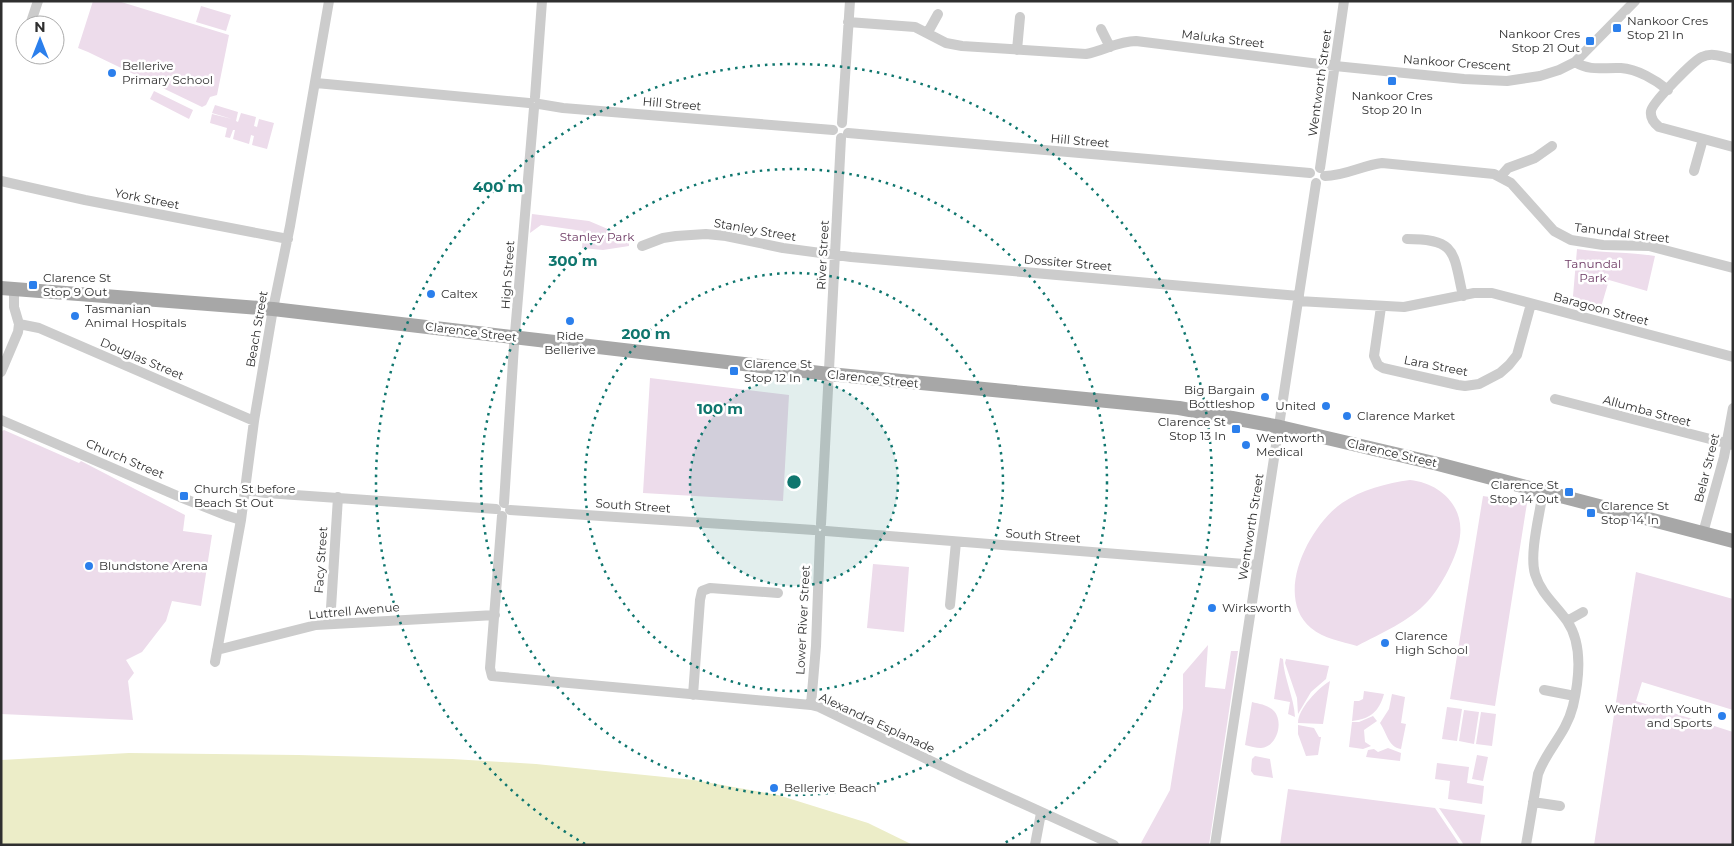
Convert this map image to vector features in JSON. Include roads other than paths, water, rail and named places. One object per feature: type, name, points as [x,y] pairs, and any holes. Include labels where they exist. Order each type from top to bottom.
[{"type":"main road","name":"Clarence Street","points":[[8,289],[273,309],[829,374],[1150,405],[1208,413],[1280,427],[1543,491],[1733,541]]},
{"type":"street","points":[[33,15],[38,1]]},
{"type":"street","name":"Beach Street","points":[[215,662],[241,520],[254,421],[273,309],[288,239],[329,1]]},
{"type":"street","name":"High Street","points":[[492,676],[490,668],[542,1]]},
{"type":"street","points":[[842,123],[850,1]]},
{"type":"street","name":"Wentworth Street","points":[[1322,172],[1344,1]]},
{"type":"street","name":"Nankoor Crescent","points":[[1335,66],[1464,79],[1506,81],[1540,76],[1560,70],[1575,62],[1635,1]]},
{"type":"street","points":[[928,32],[938,14]]},
{"type":"street","points":[[1017,50],[1020,17]]},
{"type":"street","name":"Maluka Street","points":[[848,22],[910,26],[953,44],[1017,50],[1086,54],[1126,42],[1136,41],[1335,66]]},
{"type":"street","points":[[1101,29],[1110,47]]},
{"type":"street","points":[[1733,59],[1713,55],[1700,57],[1652,106],[1651,114],[1654,122],[1659,127],[1733,146]]},
{"type":"street","points":[[1575,62],[1594,70],[1618,68],[1630,70],[1658,82],[1668,90]]},
{"type":"street","name":"Hill Street","points":[[316,83],[534,103],[563,108],[833,130]]},
{"type":"street","points":[[842,123],[848,126],[844,135],[835,134],[833,130],[835,125],[842,123]]},
{"type":"street","name":"Hill Street","points":[[844,135],[1310,173]]},
{"type":"street","name":"River Street","points":[[829,374],[844,135]]},
{"type":"street","points":[[1694,171],[1703,139]]},
{"type":"street","points":[[1322,172],[1322,181],[1316,183],[1311,180],[1310,173],[1314,168],[1337,175],[1367,165],[1382,163],[1481,172],[1501,176],[1508,168],[1535,158],[1552,146]]},
{"type":"street","name":"Tanundal Street","points":[[1501,176],[1511,183],[1554,231],[1571,240],[1603,245],[1649,246],[1733,268]]},
{"type":"street","name":"York Street","points":[[1,181],[85,200],[288,239]]},
{"type":"street","name":"Wentworth Street","points":[[1215,845],[1316,183]]},
{"type":"street","name":"Stanley Street","points":[[642,246],[670,237],[706,234],[835,255]]},
{"type":"street","points":[[1406,238],[1432,240],[1444,244],[1448,248],[1454,256],[1462,296]]},
{"type":"street","name":"Dossiter Street","points":[[835,255],[1298,298]]},
{"type":"street","points":[[1,372],[15,340],[19,324],[8,289]]},
{"type":"street","name":"Baragoon Street","points":[[1298,298],[1381,307],[1412,306],[1474,293],[1492,293],[1733,357]]},
{"type":"street","name":"Lara Street","points":[[1381,307],[1374,356],[1378,365],[1383,368],[1465,386],[1489,380],[1509,365],[1518,350],[1531,304]]},
{"type":"street","name":"Douglas Street","points":[[19,324],[39,328],[254,421]]},
{"type":"street","name":"Lower River Street","points":[[811,705],[816,646],[820,530],[829,374]]},
{"type":"street","name":"Allumba Street","points":[[1555,399],[1730,445]]},
{"type":"street","name":"Belar Street","points":[[1703,533],[1730,445],[1733,408]]},
{"type":"street","name":"Church Street","points":[[1,420],[180,497],[241,520]]},
{"type":"street","name":"South Street","points":[[244,490],[820,530],[1257,565]]},
{"type":"street","points":[[1526,845],[1541,764],[1564,730],[1575,696],[1578,654],[1573,631],[1544,594],[1534,572],[1534,551],[1543,491]]},
{"type":"street","name":"Facy Street","points":[[330,624],[338,497]]},
{"type":"street","points":[[950,606],[956,542]]},
{"type":"street","points":[[693,695],[702,591],[710,588],[778,593]]},
{"type":"street","points":[[1567,621],[1583,612]]},
{"type":"street","name":"Luttrell Avenue","points":[[217,650],[316,625],[495,615]]},
{"type":"street","name":"Alexandra Esplanade","points":[[492,676],[819,707],[1041,813],[1114,845]]},
{"type":"street","points":[[1544,690],[1575,696]]},
{"type":"street","points":[[1533,802],[1560,806]]},
{"type":"street","points":[[1035,845],[1041,813]]},
{"type":"place","name":"Nankoor Cres Stop 21 In","points":[[1617,28]]},
{"type":"place","name":"Nankoor Cres Stop 21 Out","points":[[1590,41]]},
{"type":"place","name":"Bellerive Primary School","points":[[112,73]]},
{"type":"place","name":"Nankoor Cres Stop 20 In","points":[[1392,81]]},
{"type":"place","name":"Clarence St Stop 9 Out","points":[[33,285]]},
{"type":"place","name":"Caltex","points":[[431,294]]},
{"type":"place","name":"Tasmanian Animal Hospitals","points":[[75,316]]},
{"type":"place","name":"Ride Bellerive","points":[[570,321]]},
{"type":"place","name":"Clarence St Stop 12 In","points":[[734,371]]},
{"type":"place","name":"Big Bargain Bottleshop","points":[[1265,397]]},
{"type":"place","name":"United","points":[[1326,406]]},
{"type":"place","name":"Clarence Market","points":[[1347,416]]},
{"type":"place","name":"Clarence St Stop 13 In","points":[[1236,429]]},
{"type":"place","name":"Wentworth Medical","points":[[1246,445]]},
{"type":"place","name":"Clarence St Stop 14 Out","points":[[1569,492]]},
{"type":"place","name":"Church St before Beach St Out","points":[[184,496]]},
{"type":"place","name":"Clarence St Stop 14 In","points":[[1591,513]]},
{"type":"place","name":"Blundstone Arena","points":[[89,566]]},
{"type":"place","name":"Wirksworth","points":[[1212,608]]},
{"type":"place","name":"Clarence High School","points":[[1385,643]]},
{"type":"place","name":"Wentworth Youth and Sports","points":[[1722,716]]},
{"type":"place","name":"Bellerive Beach","points":[[774,788]]},
{"type":"park label","name":"Stanley Park","points":[[597,237]]},
{"type":"park label","name":"Tanundal Park","points":[[1593,271]]}]
